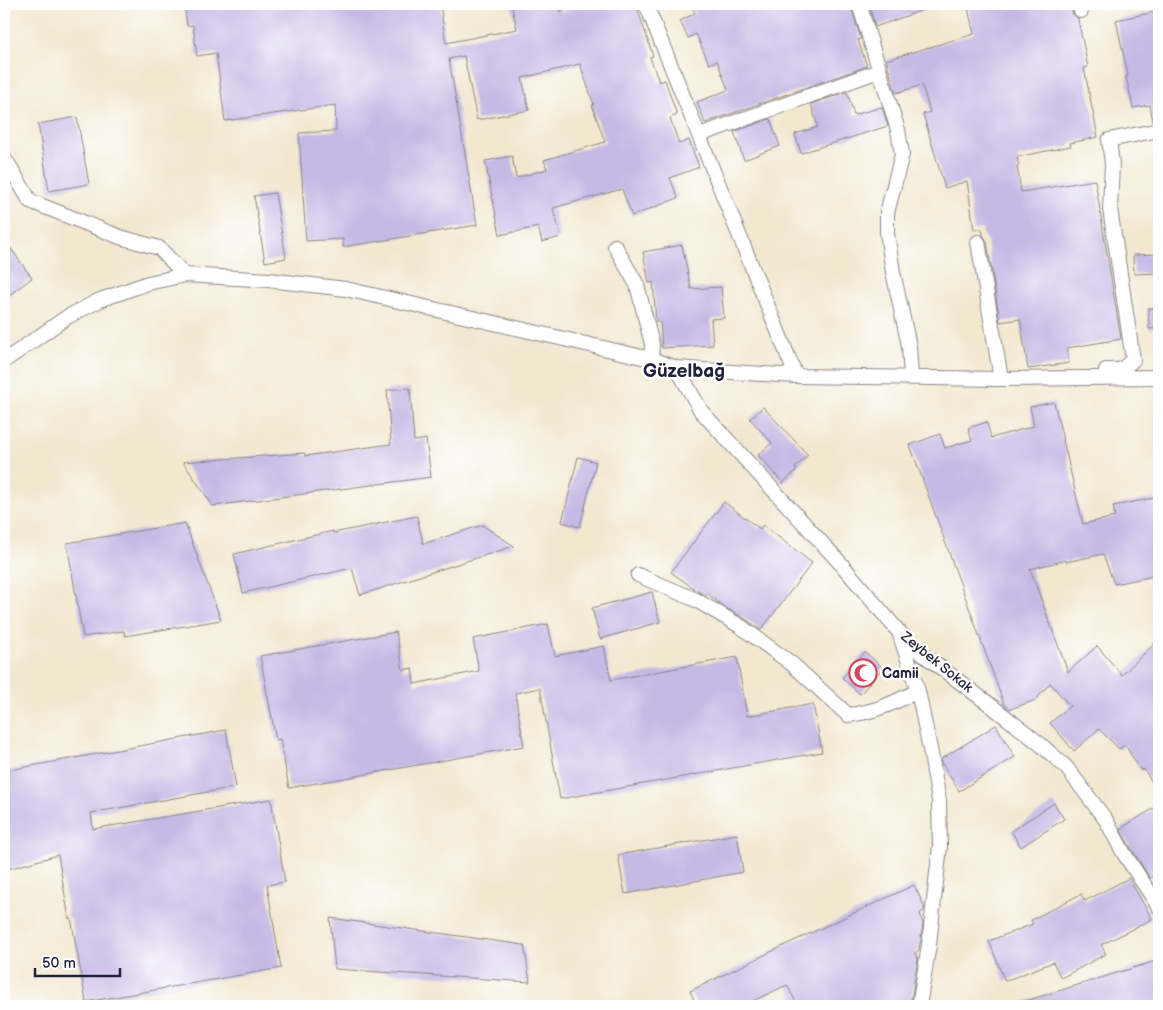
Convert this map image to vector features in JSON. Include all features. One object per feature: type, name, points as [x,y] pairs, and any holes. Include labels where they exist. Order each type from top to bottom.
[{"type":"street","points":[[646,4],[796,376]]},
{"type":"street","points":[[858,4],[898,130],[902,154],[888,213],[887,233],[893,272],[909,346],[911,378]]},
{"type":"street","points":[[699,135],[879,70]]},
{"type":"street","points":[[1034,378],[1072,369],[1121,370],[1133,360],[1110,209],[1112,164],[1109,140],[1159,130]]},
{"type":"street","points":[[4,158],[30,201],[120,237],[159,248],[185,275]]},
{"type":"street","points":[[978,242],[1001,379]]},
{"type":"street","points":[[615,246],[637,285],[652,344],[651,359]]},
{"type":"street","points":[[4,361],[67,317],[100,300],[148,283],[185,275],[269,280],[346,289],[651,359],[677,368],[796,376],[1001,379],[1159,377]]},
{"type":"street","name":"Zeybek Sokak","points":[[677,368],[701,411],[842,565],[899,632],[924,655],[1040,744],[1066,767],[1106,820],[1123,852],[1159,907]]},
{"type":"street","points":[[638,574],[696,600],[740,626],[792,664],[848,715],[866,713],[884,707],[918,690]]},
{"type":"street","points":[[899,632],[918,690],[939,801],[940,846],[929,945],[919,1006]]},
{"type":"building","points":[[184,4],[440,4],[446,43],[517,29],[511,4],[558,4],[561,12],[585,4],[636,4],[653,56],[650,57],[659,82],[665,80],[677,115],[670,118],[679,144],[689,140],[699,167],[670,178],[678,198],[632,216],[622,189],[553,208],[561,237],[542,242],[538,227],[500,235],[485,161],[512,156],[516,178],[547,169],[544,160],[605,142],[580,64],[522,78],[529,110],[477,120],[464,56],[449,59],[477,225],[343,247],[343,239],[306,241],[299,133],[336,131],[335,105],[225,121],[216,53],[197,56],[193,25],[187,26]]},
{"type":"building","points":[[690,4],[850,4],[861,39],[858,40],[867,66],[705,123],[697,102],[728,90],[717,61],[709,64],[696,34],[688,38],[680,21],[695,13]]},
{"type":"building","points":[[882,4],[937,5],[875,27],[870,8]]},
{"type":"building","points":[[967,4],[1070,4],[1073,14],[1078,19],[1088,67],[1084,68],[1098,137],[1070,143],[1071,146],[1017,157],[1021,192],[1095,180],[1121,339],[1067,348],[1069,363],[1028,369],[1020,319],[1000,322],[987,241],[982,229],[974,230],[967,181],[945,188],[923,114],[930,112],[922,85],[896,93],[886,60],[974,34]]},
{"type":"building","points":[[1159,11],[1159,121],[1153,122],[1150,105],[1133,108],[1116,20]]},
{"type":"building","points":[[847,92],[854,115],[882,107],[888,126],[801,153],[795,134],[818,127],[811,104]]},
{"type":"building","points":[[77,117],[89,184],[49,191],[38,124]]},
{"type":"building","points":[[770,119],[780,146],[744,160],[734,132]]},
{"type":"building","points":[[275,193],[286,258],[265,262],[254,196]]},
{"type":"building","points":[[4,239],[32,278],[4,299]]},
{"type":"building","points":[[682,245],[691,289],[721,287],[724,318],[711,319],[713,345],[662,348],[660,322],[656,322],[653,282],[649,283],[643,252]]},
{"type":"building","points":[[1159,254],[1159,273],[1134,274],[1133,255]]},
{"type":"building","points":[[1148,308],[1159,308],[1159,328],[1149,329]]},
{"type":"building","points":[[410,388],[414,441],[426,439],[431,477],[213,506],[183,462],[305,453],[305,456],[391,444],[387,390]]},
{"type":"building","points":[[1054,402],[1083,524],[1115,517],[1113,506],[1154,498],[1159,522],[1159,575],[1114,584],[1103,554],[1066,562],[1066,560],[1030,569],[1068,672],[1097,646],[1122,675],[1155,643],[1159,648],[1159,794],[1144,769],[1141,771],[1125,745],[1119,749],[1099,729],[1074,751],[1050,723],[1070,706],[1050,683],[1036,700],[1010,709],[1004,704],[910,445],[940,434],[945,448],[972,440],[968,428],[987,422],[991,438],[1034,426],[1030,407]]},
{"type":"building","points":[[763,407],[808,455],[795,468],[797,470],[783,483],[758,455],[772,443],[750,419]]},
{"type":"building","points":[[578,457],[596,462],[580,527],[562,522]]},
{"type":"building","points":[[724,502],[760,529],[763,525],[812,563],[761,630],[724,607],[707,593],[705,595],[696,590],[671,572]]},
{"type":"building","points":[[417,516],[423,544],[482,525],[514,546],[360,595],[352,568],[243,593],[234,554],[333,531],[333,533]]},
{"type":"building","points":[[185,523],[221,620],[125,636],[124,631],[83,637],[67,543]]},
{"type":"building","points":[[652,592],[660,622],[600,639],[592,608]]},
{"type":"building","points":[[548,624],[555,656],[604,646],[611,680],[737,657],[747,716],[813,704],[822,752],[560,799],[540,688],[515,693],[524,746],[289,788],[280,739],[276,740],[260,656],[396,632],[403,670],[412,668],[414,684],[479,671],[473,639]]},
{"type":"building","name":"Camii","points":[[865,652],[883,668],[860,694],[842,678]]},
{"type":"building","points":[[996,725],[1015,757],[959,791],[941,759]]},
{"type":"building","points":[[226,730],[236,787],[91,813],[93,829],[271,799],[285,882],[267,885],[281,968],[86,1002],[58,855],[4,870],[4,771]]},
{"type":"building","points":[[1054,803],[1064,819],[1021,847],[1011,831]]},
{"type":"building","points":[[1159,805],[1159,872],[1150,878],[1120,829]]},
{"type":"building","points":[[737,834],[743,872],[625,894],[618,855]]},
{"type":"building","points":[[1129,878],[1152,919],[1101,945],[1106,954],[1061,978],[1053,962],[1005,981],[989,941],[1033,924],[1031,920],[1081,894],[1085,901]]},
{"type":"building","points":[[914,885],[924,906],[924,911],[920,913],[923,924],[919,950],[915,953],[918,959],[910,1006],[798,1006],[787,985],[742,1006],[697,1006],[690,991]]},
{"type":"building","points":[[330,918],[524,945],[530,982],[335,969]]},
{"type":"building","points":[[1159,960],[1159,1006],[1016,1006],[1016,1004]]},
{"type":"place","name":"Camii","points":[[863,673]]},
{"type":"district","name":"Güzelbağ","points":[[684,371]]}]
